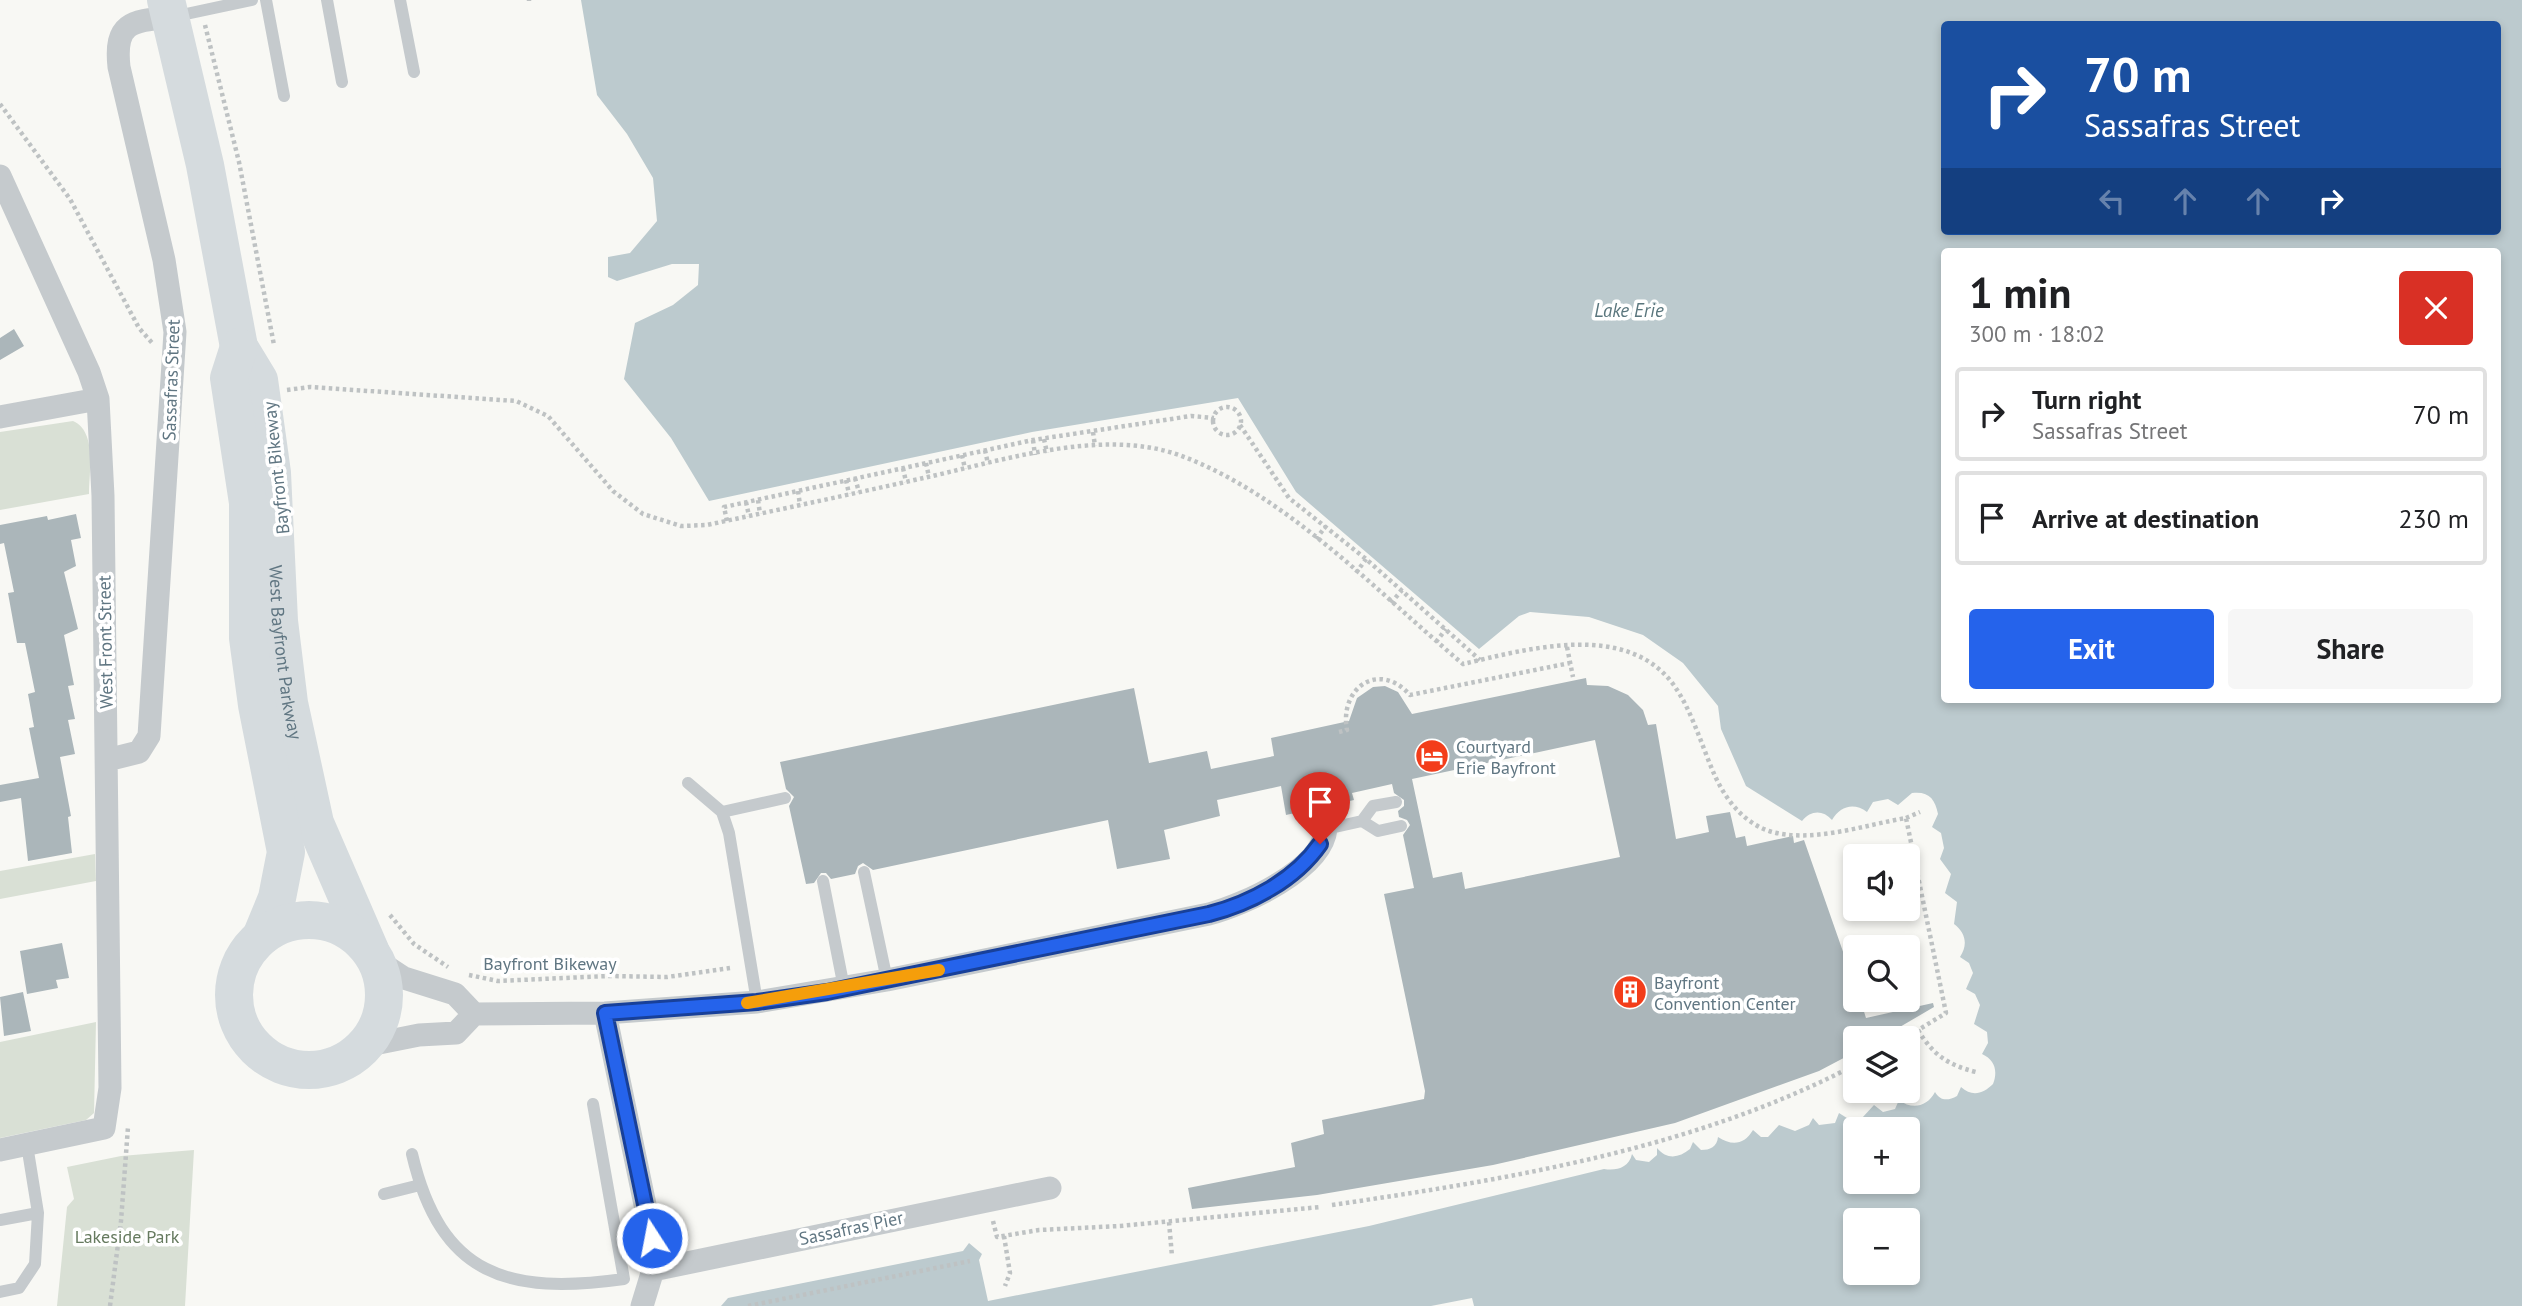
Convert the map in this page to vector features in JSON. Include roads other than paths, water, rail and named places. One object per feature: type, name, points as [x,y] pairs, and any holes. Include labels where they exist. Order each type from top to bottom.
[{"type":"highway","name":"West Bayfront Parkway","points":[[169,8],[205,165],[239,347],[259,380],[272,473],[279,621],[289,703],[315,823],[372,955]]},
{"type":"highway","name":"West Bayfront Parkway","points":[[239,347],[229,378],[248,503],[248,638],[257,705],[286,852],[277,898],[261,937]]},
{"type":"highway","points":[[297,920],[318,920],[338,925],[356,935],[372,955],[384,989],[383,1010],[376,1029],[364,1046],[348,1059],[328,1067],[309,1070],[288,1067],[270,1059],[254,1046],[243,1029],[236,1010],[234,990],[238,970],[247,952],[261,937],[297,920]]},
{"type":"street","name":"Sassafras Street","points":[[107,760],[139,752],[149,736],[175,332],[170,286],[119,67],[118,44],[121,33],[132,22],[169,8]]},
{"type":"street","name":"West Front Street","points":[[0,176],[89,372],[98,399],[107,760],[110,1088],[104,1128],[27,1145]]},
{"type":"street","points":[[0,417],[98,399]]},
{"type":"street","points":[[364,1046],[419,1035],[456,1033],[474,1014],[605,1013],[757,1002],[887,980],[1226,910],[1252,899],[1309,861],[1324,818]]},
{"type":"street","points":[[372,955],[404,978],[455,994],[474,1014]]},
{"type":"street","points":[[605,1013],[652,1238],[653,1270],[642,1306]]},
{"type":"street","points":[[0,1150],[27,1145]]},
{"type":"street","name":"Sassafras Pier","points":[[653,1270],[1050,1188]]},
{"type":"lane","points":[[169,8],[251,0]]},
{"type":"lane","points":[[266,0],[284,96]]},
{"type":"lane","points":[[327,0],[342,82]]},
{"type":"lane","points":[[400,0],[414,72]]},
{"type":"lane","points":[[688,783],[722,812],[729,832],[757,1002]]},
{"type":"lane","points":[[722,812],[785,798]]},
{"type":"lane","points":[[1362,821],[1373,806],[1396,802]]},
{"type":"lane","points":[[1324,818],[1362,821],[1378,831],[1401,826]]},
{"type":"lane","points":[[864,872],[887,980]]},
{"type":"lane","points":[[823,881],[844,988]]},
{"type":"lane","points":[[412,1154],[419,1185],[440,1230],[475,1263],[519,1282],[562,1286],[624,1279],[593,1104]]},
{"type":"lane","points":[[0,1292],[19,1288],[35,1264],[38,1213],[27,1145]]},
{"type":"lane","points":[[384,1194],[419,1185]]},
{"type":"lane","points":[[0,1220],[38,1213]]},
{"type":"water","name":"Lake Erie","points":[[581,0],[2522,0],[2522,1306],[1474,1306],[1472,1298],[1431,1306],[721,1306],[728,1298],[963,1251],[969,1243],[982,1254],[979,1260],[988,1301],[1369,1226],[1604,1169],[1617,1169],[1628,1163],[1632,1154],[1636,1160],[1649,1162],[1657,1155],[1657,1148],[1669,1156],[1677,1156],[1690,1149],[1693,1142],[1701,1150],[1715,1146],[1718,1137],[1733,1143],[1746,1139],[1753,1130],[1761,1137],[1768,1137],[1779,1125],[1795,1131],[1809,1125],[1813,1118],[1819,1125],[1835,1123],[1839,1113],[1845,1117],[1843,1117],[1843,1194],[1920,1194],[1920,1117],[1863,1117],[1874,1105],[1883,1112],[1895,1109],[1898,1103],[1914,1106],[1924,1104],[1935,1092],[1945,1099],[1957,1096],[1961,1087],[1977,1093],[1993,1084],[1995,1070],[1990,1059],[1982,1054],[1988,1043],[1987,1032],[1974,1024],[1980,1005],[1975,994],[1966,989],[1973,973],[1969,963],[1960,957],[1965,939],[1954,924],[1957,902],[1945,893],[1951,874],[1940,859],[1944,848],[1941,833],[1932,827],[1938,814],[1930,797],[1923,793],[1912,793],[1898,805],[1888,799],[1873,802],[1867,812],[1852,806],[1839,811],[1832,820],[1825,814],[1817,813],[1802,821],[1746,786],[1721,729],[1718,706],[1683,663],[1643,635],[1589,617],[1530,612],[1519,616],[1479,649],[1296,492],[1238,398],[1032,432],[709,501],[671,438],[624,379],[635,323],[673,305],[698,285],[699,264],[672,264],[617,281],[608,277],[608,257],[630,253],[657,221],[653,178],[627,134],[597,95]]},
{"type":"place","name":"Courtyard Erie Bayfront","points":[[1432,756]]},
{"type":"place","name":"Bayfront Convention Center","points":[[1630,992]]},
{"type":"park label","name":"Lakeside Park","points":[[127,1236]]}]
